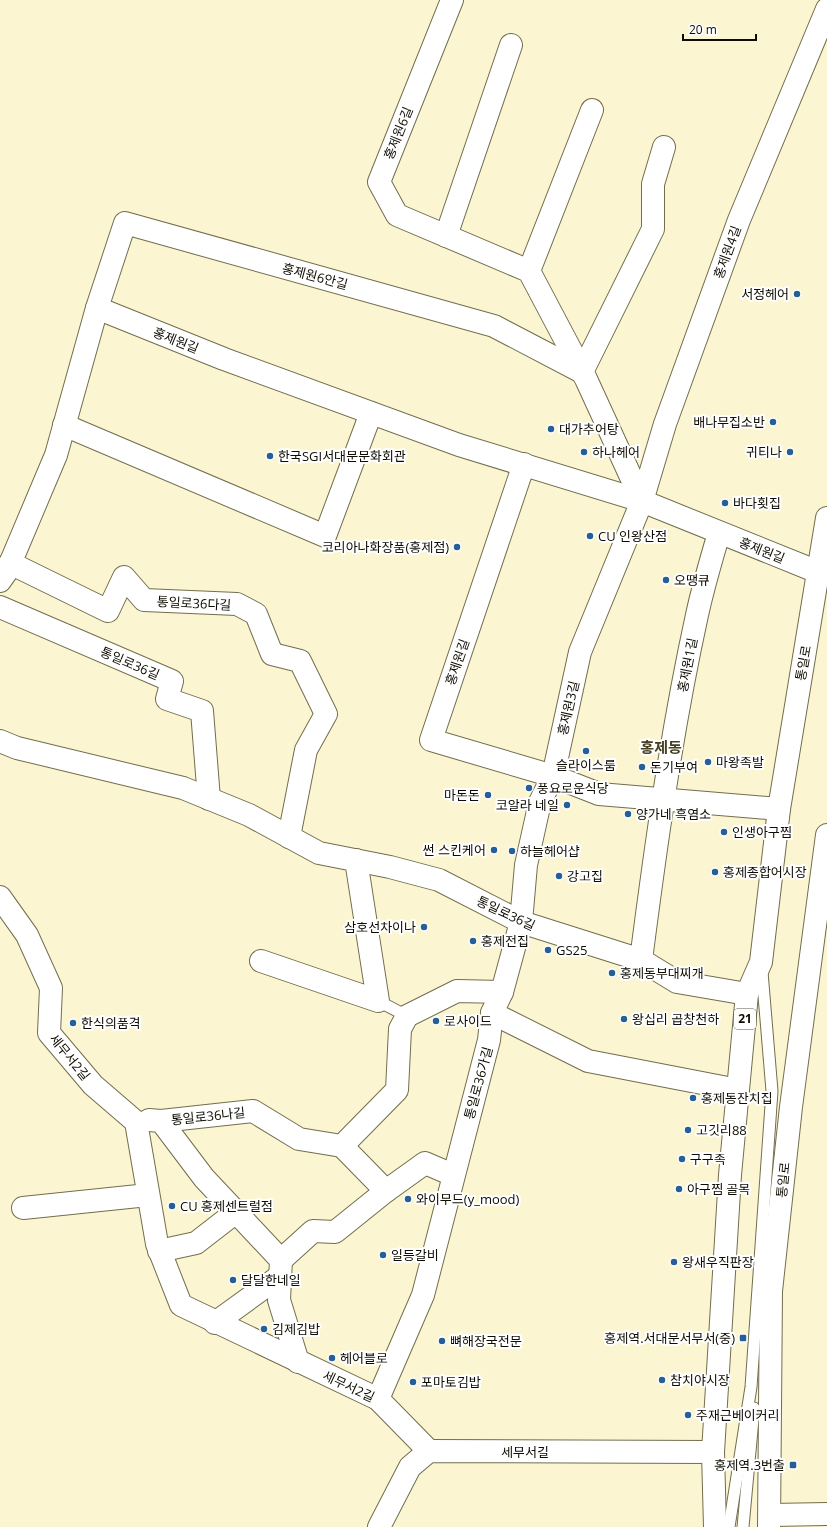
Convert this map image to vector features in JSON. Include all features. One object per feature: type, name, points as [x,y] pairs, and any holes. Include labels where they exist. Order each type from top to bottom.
[{"type":"street","name":"홍제원6길","points":[[452,0],[379,182],[397,215],[529,271]]},
{"type":"street","name":"홍제원4길","points":[[642,501],[665,424],[739,220],[827,9]]},
{"type":"street","points":[[446,236],[511,45]]},
{"type":"street","points":[[592,110],[529,271],[582,372],[642,501]]},
{"type":"street","points":[[582,372],[653,229],[653,184],[664,147]]},
{"type":"street","name":"홍제원6안길","points":[[96,308],[125,223],[494,326],[582,372]]},
{"type":"street","points":[[5,572],[56,455],[96,308]]},
{"type":"street","name":"홍제원길","points":[[96,308],[224,359],[371,413],[459,444],[642,501],[818,572]]},
{"type":"street","points":[[64,425],[325,536],[371,413]]},
{"type":"street","name":"홍제원길","points":[[524,464],[431,740],[553,776]]},
{"type":"street","name":"홍제원3길","points":[[520,922],[526,865],[539,809],[553,776],[580,652],[642,501]]},
{"type":"street","name":"통일로","points":[[715,1527],[713,1452],[730,1174],[747,994],[761,962],[778,809],[827,518]]},
{"type":"street","name":"홍제원1길","points":[[641,960],[664,798],[697,614],[719,533]]},
{"type":"street","name":"통일로36다길","points":[[5,572],[108,611],[124,577],[144,600],[237,604],[256,614],[272,654],[300,661],[326,714],[306,750],[289,836]]},
{"type":"street","name":"통일로36길","points":[[0,607],[172,681],[167,698],[202,711],[209,798]]},
{"type":"street","name":"통일로36길","points":[[0,741],[17,748],[183,788],[249,815],[319,853],[390,867],[439,880],[520,922],[641,960],[677,982],[747,994]]},
{"type":"street","points":[[553,776],[598,794],[664,798],[778,809]]},
{"type":"street","name":"통일로","points":[[769,1521],[771,1291],[791,1107],[827,835]]},
{"type":"street","points":[[261,961],[378,1001],[356,860]]},
{"type":"street","name":"세무서2길","points":[[0,897],[27,935],[51,988],[49,1033],[93,1085],[136,1122],[159,1251],[181,1305],[215,1323],[378,1399],[429,1451]]},
{"type":"street","name":"통일로36가길","points":[[378,1399],[423,1295],[489,1040],[492,1013],[502,992],[520,922]]},
{"type":"street","points":[[386,1191],[342,1146],[397,1090],[400,1029],[407,1016],[457,991],[502,992]]},
{"type":"street","points":[[492,1013],[588,1061],[738,1090]]},
{"type":"street","name":"통일로36나길","points":[[161,1121],[253,1111],[299,1139],[342,1146]]},
{"type":"street","points":[[131,1117],[161,1121],[204,1178],[236,1212],[280,1268],[279,1300],[298,1362]]},
{"type":"street","points":[[215,1323],[280,1268],[313,1231],[335,1232],[425,1162],[453,1175]]},
{"type":"street","points":[[23,1208],[148,1195]]},
{"type":"street","points":[[159,1251],[196,1242],[236,1212]]},
{"type":"street","points":[[379,1527],[410,1467],[429,1451]]},
{"type":"street","name":"세무서길","points":[[429,1451],[713,1452]]},
{"type":"street","points":[[769,1521],[827,1514]]},
{"type":"lane","points":[[729,1527],[751,1387],[772,1091],[761,962]]},
{"type":"lane","points":[[378,1001],[407,1016]]},
{"type":"lane","points":[[743,1527],[756,1387],[771,1291]]},
{"type":"place","name":"서정헤어","points":[[797,294]]},
{"type":"place","name":"배나무집소반","points":[[773,422]]},
{"type":"place","name":"대가추어탕","points":[[551,429]]},
{"type":"place","name":"하나헤어","points":[[584,452]]},
{"type":"place","name":"귀티나","points":[[790,452]]},
{"type":"place","name":"한국SGI서대문문화회관","points":[[270,456]]},
{"type":"place","name":"바다횟집","points":[[725,503]]},
{"type":"place","name":"CU 인왕산점","points":[[590,536]]},
{"type":"place","name":"코리아나화장품(홍제점)","points":[[457,547]]},
{"type":"place","name":"오땡큐","points":[[666,580]]},
{"type":"place","name":"슬라이스룸","points":[[586,751]]},
{"type":"place","name":"마왕족발","points":[[708,762]]},
{"type":"place","name":"돈기부여","points":[[642,767]]},
{"type":"place","name":"풍요로운식당","points":[[529,788]]},
{"type":"place","name":"마돈돈","points":[[488,795]]},
{"type":"place","name":"코알라 네일","points":[[567,805]]},
{"type":"place","name":"양가네 흑염소","points":[[628,814]]},
{"type":"place","name":"인생아구찜","points":[[724,832]]},
{"type":"place","name":"썬 스킨케어","points":[[494,850]]},
{"type":"place","name":"하늘헤어샵","points":[[512,851]]},
{"type":"place","name":"홍제종합어시장","points":[[715,872]]},
{"type":"place","name":"강고집","points":[[559,876]]},
{"type":"place","name":"삼호선차이나","points":[[424,927]]},
{"type":"place","name":"홍제전집","points":[[473,941]]},
{"type":"place","name":"GS25","points":[[548,950]]},
{"type":"place","name":"홍제동부대찌개","points":[[612,973]]},
{"type":"place","name":"왕십리 곱창천하","points":[[624,1019]]},
{"type":"place","name":"로사이드","points":[[436,1021]]},
{"type":"place","name":"한식의품격","points":[[73,1023]]},
{"type":"place","name":"홍제동잔치집","points":[[693,1098]]},
{"type":"place","name":"고깃리88","points":[[688,1130]]},
{"type":"place","name":"구구족","points":[[682,1159]]},
{"type":"place","name":"아구찜 골목","points":[[679,1189]]},
{"type":"place","name":"와이무드(y_mood)","points":[[408,1199]]},
{"type":"place","name":"CU 홍제센트럴점","points":[[172,1206]]},
{"type":"place","name":"일등갈비","points":[[383,1255]]},
{"type":"place","name":"왕새우직판장","points":[[674,1262]]},
{"type":"place","name":"달달한네일","points":[[233,1280]]},
{"type":"place","name":"김제김밥","points":[[264,1329]]},
{"type":"place","name":"홍제역.서대문서무서(중)","points":[[743,1338]]},
{"type":"place","name":"뼈해장국전문","points":[[442,1341]]},
{"type":"place","name":"헤어블로","points":[[332,1358]]},
{"type":"place","name":"참치야시장","points":[[662,1380]]},
{"type":"place","name":"포마토김밥","points":[[413,1382]]},
{"type":"place","name":"주재근베이커리","points":[[688,1415]]},
{"type":"place","name":"홍제역.3번출","points":[[793,1465]]},
{"type":"district","name":"홍제동","points":[[661,748]]}]
